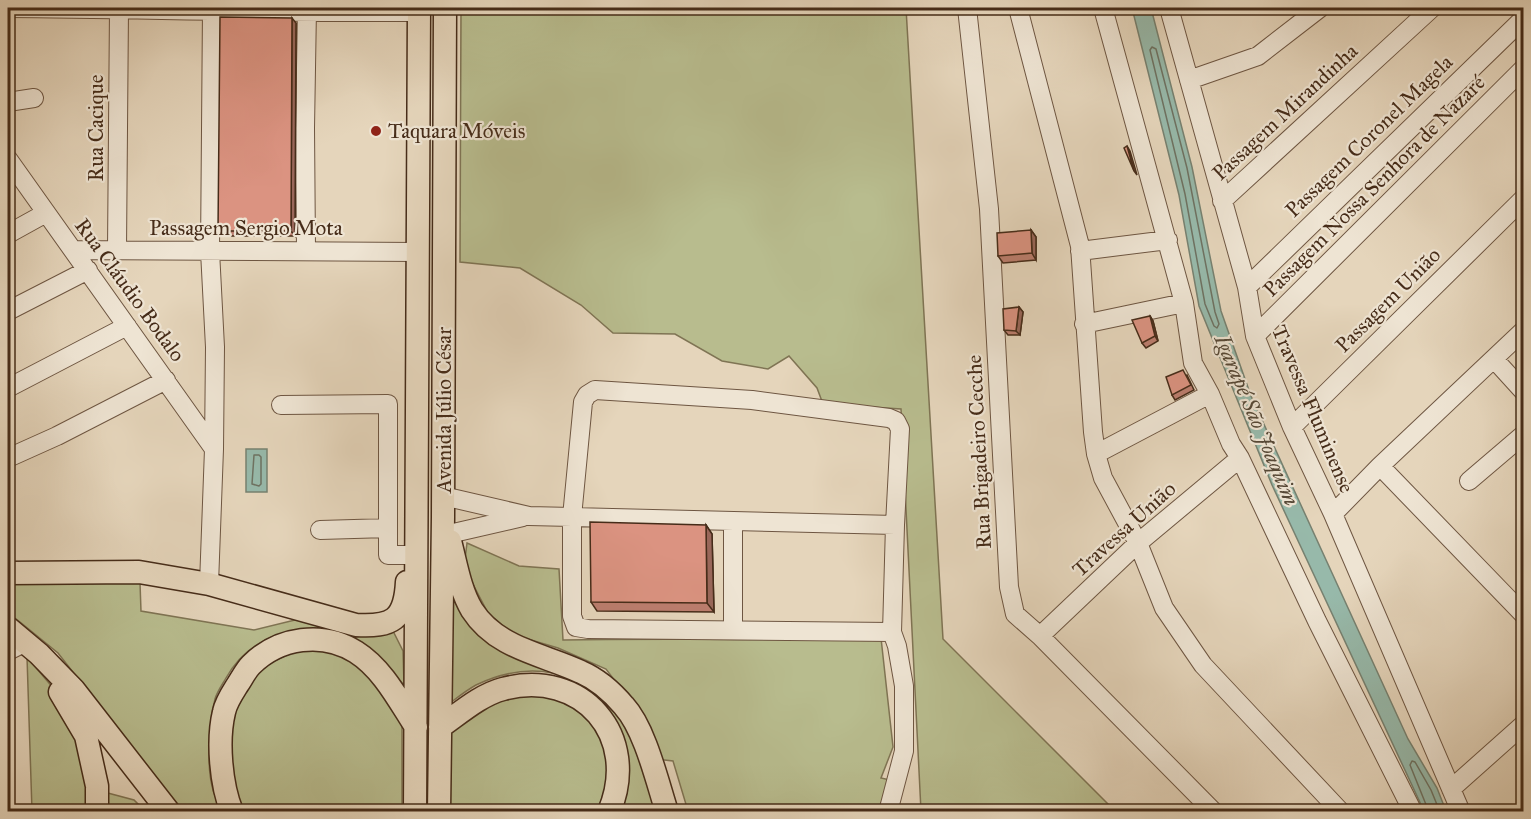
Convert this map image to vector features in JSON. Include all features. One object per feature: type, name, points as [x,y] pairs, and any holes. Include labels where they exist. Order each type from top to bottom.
[{"type":"main road","name":"Avenida Júlio César","points":[[439,812],[445,516],[445,8]]},
{"type":"main road","name":"Avenida Júlio César","points":[[414,812],[418,10]]},
{"type":"main road","points":[[8,573],[139,573],[209,584],[356,625],[377,626],[398,617],[406,596],[409,555],[408,518],[417,489]]},
{"type":"main road","points":[[445,516],[464,595],[473,611],[488,629],[501,639],[527,653],[583,673],[608,690],[626,707],[639,730],[667,812]]},
{"type":"main road","points":[[8,628],[86,736],[97,786],[97,812]]},
{"type":"main road","points":[[232,812],[225,795],[222,765],[224,712],[231,695],[250,666],[265,653],[288,642],[312,638],[338,644],[356,652],[386,681],[416,727]]},
{"type":"main road","points":[[24,649],[74,690],[169,812]]},
{"type":"main road","points":[[440,727],[477,701],[500,689],[544,685],[566,691],[586,702],[603,719],[614,742],[618,782],[609,812]]},
{"type":"street","points":[[8,8],[418,10]]},
{"type":"street","name":"Rua Cacique","points":[[117,249],[119,8]]},
{"type":"street","points":[[209,584],[215,347],[210,251],[212,8]]},
{"type":"street","name":"Rua Brigadeiro Cecche","points":[[967,8],[989,209],[1009,587],[1015,614],[1040,636],[1214,812]]},
{"type":"street","points":[[1018,8],[1080,251],[1096,454],[1103,478],[1138,543],[1164,608],[1203,665],[1341,812]]},
{"type":"street","points":[[1103,8],[1184,303],[1193,363],[1210,394],[1231,444],[1240,458],[1317,621],[1413,812]]},
{"type":"street","name":"Travessa Fluminense","points":[[1169,8],[1247,287],[1255,336],[1292,427],[1333,514],[1461,812]]},
{"type":"street","points":[[1189,81],[1258,56],[1320,8]]},
{"type":"street","name":"Passagem Mirandinha","points":[[1222,201],[1432,8]]},
{"type":"street","points":[[306,250],[307,10]]},
{"type":"street","name":"Passagem Coronel Magela","points":[[1247,287],[1524,18]]},
{"type":"street","name":"Passagem Nossa Senhora de Nazaré","points":[[1255,336],[1524,68]]},
{"type":"street","points":[[8,102],[34,98]]},
{"type":"street","name":"Rua Cláudio Bodalo","points":[[8,159],[214,449]]},
{"type":"street","name":"Passagem União","points":[[1292,427],[1521,206]]},
{"type":"street","points":[[8,234],[46,213]]},
{"type":"street","points":[[1080,251],[1168,240]]},
{"type":"street","name":"Passagem Sergio Mota","points":[[74,250],[418,252]]},
{"type":"street","points":[[8,310],[88,270]]},
{"type":"street","points":[[1084,324],[1184,303]]},
{"type":"street","points":[[8,388],[127,326]]},
{"type":"street","points":[[1333,514],[1380,466],[1524,330]]},
{"type":"street","points":[[1494,359],[1524,392]]},
{"type":"street","points":[[8,458],[57,436],[166,380]]},
{"type":"street","points":[[888,812],[904,751],[904,686],[897,646],[892,632],[900,429],[896,421],[889,418],[752,400],[595,390],[587,395],[583,402],[572,517],[572,616],[576,627],[588,629],[892,632]]},
{"type":"street","points":[[1096,454],[1210,394]]},
{"type":"street","points":[[281,405],[388,404],[388,555],[409,555]]},
{"type":"street","points":[[1469,481],[1524,434]]},
{"type":"street","name":"Travessa União","points":[[1040,636],[1138,543],[1240,458]]},
{"type":"street","points":[[1380,466],[1524,615]]},
{"type":"street","points":[[445,516],[468,501],[529,516]]},
{"type":"street","points":[[445,516],[473,527],[529,516],[895,525]]},
{"type":"street","points":[[733,521],[733,630]]},
{"type":"street","points":[[320,530],[388,528]]},
{"type":"street","points":[[1451,789],[1524,724]]},
{"type":"shaded area","points":[[461,8],[906,8],[943,639],[1115,811],[921,811],[901,409],[823,404],[817,388],[789,356],[768,369],[722,361],[675,334],[613,333],[581,305],[520,268],[460,262]]},
{"type":"shaded area","points":[[467,543],[519,566],[559,569],[563,640],[881,638],[893,747],[881,778],[890,780],[878,811],[688,811],[673,761],[656,759],[642,716],[606,669],[558,648],[514,635],[488,613],[464,567]]},
{"type":"shaded area","points":[[448,574],[459,606],[606,697],[630,733],[656,811],[614,811],[627,773],[626,746],[615,721],[602,703],[588,689],[571,679],[554,673],[516,672],[476,685],[450,703]]},
{"type":"shaded area","points":[[8,582],[140,583],[141,611],[254,630],[299,619],[392,629],[403,651],[404,685],[367,647],[353,638],[335,632],[317,629],[299,630],[265,640],[237,663],[215,699],[211,720],[209,757],[213,790],[221,811],[182,811],[58,653],[8,613]]},
{"type":"shaded area","points":[[298,650],[336,652],[356,663],[384,690],[402,723],[402,811],[240,811],[234,800],[230,722],[248,686],[265,665]]},
{"type":"shaded area","points":[[27,657],[65,702],[86,736],[93,811],[32,811]]},
{"type":"shaded area","points":[[546,691],[580,705],[611,755],[608,779],[600,804],[595,811],[447,812],[448,728],[485,702]]},
{"type":"shaded area","points":[[104,792],[134,800],[145,811],[104,811]]},
{"type":"water","name":"Igarapé São Joaquim","points":[[1132,8],[1151,8],[1192,167],[1221,311],[1251,396],[1408,739],[1437,788],[1446,811],[1424,811],[1272,485],[1199,306],[1179,195]]},
{"type":"water","points":[[246,449],[267,449],[267,492],[246,492]]},
{"type":"building","points":[[220,17],[292,18],[291,231],[218,231]]},
{"type":"building","points":[[1127,146],[1134,171],[1124,148]]},
{"type":"building","points":[[1031,230],[1032,253],[998,256],[997,233]]},
{"type":"building","points":[[1019,307],[1016,331],[1004,330],[1003,309]]},
{"type":"building","points":[[1150,316],[1155,336],[1142,343],[1132,320]]},
{"type":"building","points":[[1183,370],[1191,385],[1172,395],[1166,377]]},
{"type":"building","points":[[590,522],[706,525],[707,603],[591,602]]},
{"type":"place","name":"Taquara Móveis","points":[[376,131]]}]
